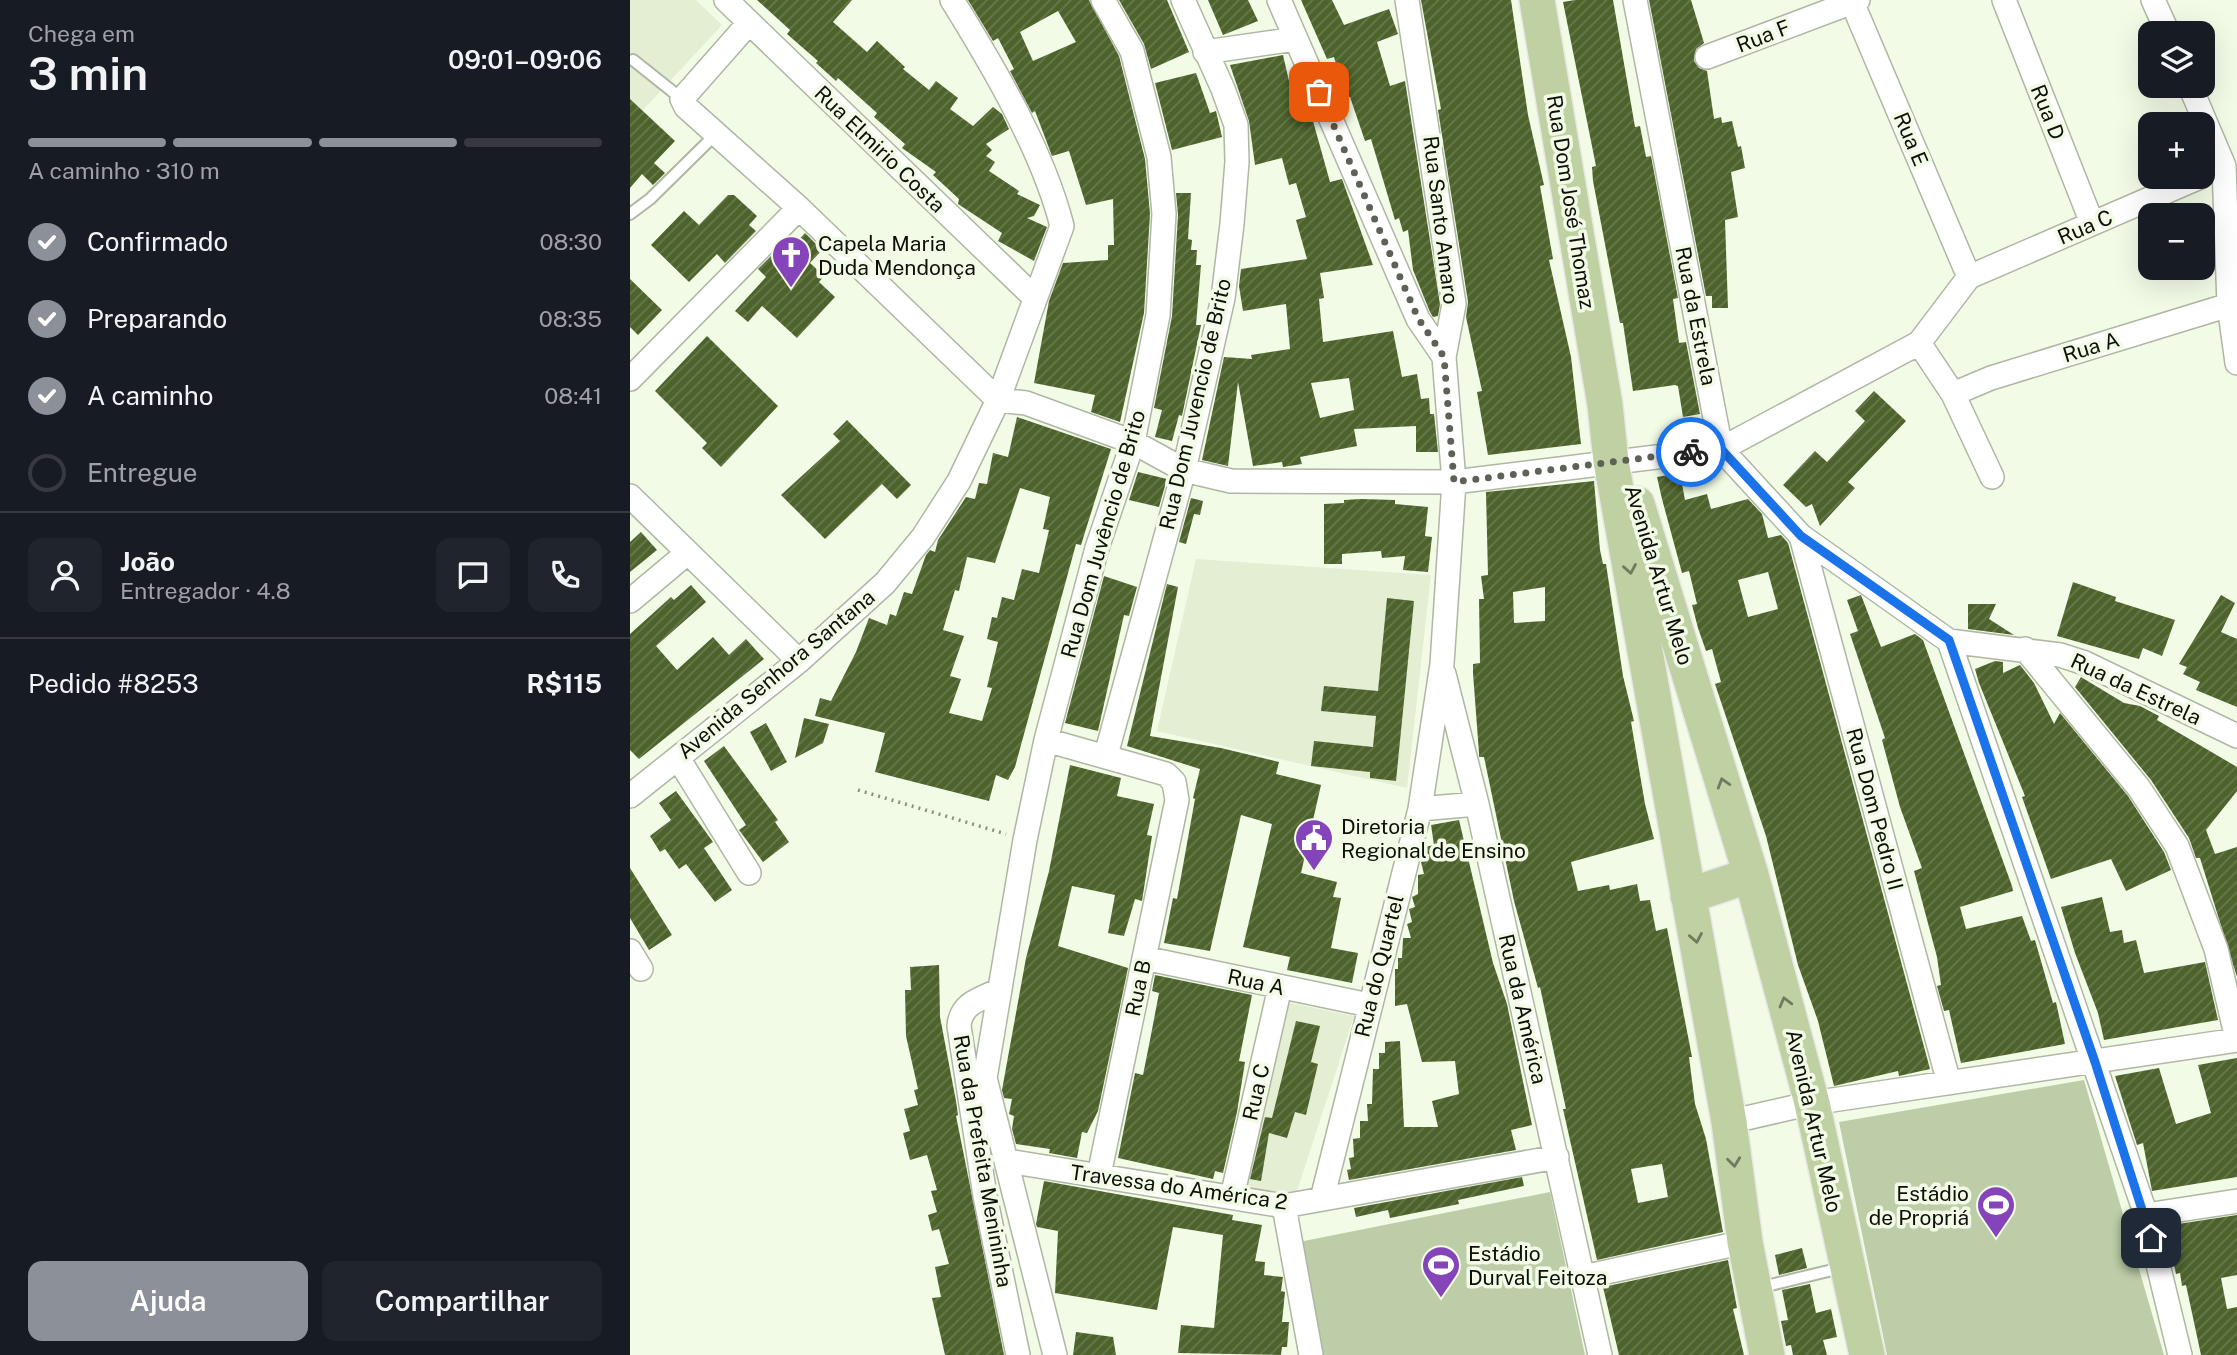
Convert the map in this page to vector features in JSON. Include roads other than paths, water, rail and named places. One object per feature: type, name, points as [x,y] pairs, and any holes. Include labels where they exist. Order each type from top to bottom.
[{"type":"main road","name":"Rua Dom José Thomaz","points":[[1537,0],[1605,405]]},
{"type":"main road","name":"Avenida Artur Melo","points":[[1605,405],[1617,461],[1688,896],[1729,1122],[1745,1242],[1767,1355]]},
{"type":"main road","name":"Avenida Artur Melo","points":[[1617,461],[1751,874],[1812,1103],[1867,1355]]},
{"type":"main road","points":[[1688,896],[1751,874]]},
{"type":"street","name":"Rua Elmirio Costa","points":[[726,0],[1035,298]]},
{"type":"street","name":"Avenida Senhora Santana","points":[[630,796],[799,661],[885,583],[923,537],[959,481],[998,400],[1062,226],[1057,206],[998,76],[952,0]]},
{"type":"street","name":"Rua Dom Juvêncio de Brito","points":[[975,1081],[1000,990],[1025,839],[1046,740],[1097,548],[1133,442],[1158,315],[1164,214],[1158,157],[1132,51],[1103,0]]},
{"type":"street","name":"Rua Dom Juvencio de Brito","points":[[1106,755],[1184,471],[1223,298],[1237,162],[1236,125],[1183,0]]},
{"type":"street","points":[[1279,0],[1418,318],[1444,357]]},
{"type":"street","name":"Rua Santo Amaro","points":[[1407,0],[1454,304],[1444,357],[1454,482]]},
{"type":"street","name":"Rua da Estrela","points":[[1635,0],[1721,449],[1801,536],[1949,640],[2025,649],[2085,663],[2237,736]]},
{"type":"street","name":"Rua D","points":[[2004,0],[2092,223]]},
{"type":"street","points":[[2153,0],[2163,21]]},
{"type":"street","name":"Rua F","points":[[1707,57],[1855,1]]},
{"type":"street","name":"Rua E","points":[[1855,1],[1969,277]]},
{"type":"street","points":[[749,23],[682,99],[717,134],[799,208],[998,400],[1026,403],[1133,442],[1184,471],[1231,481],[1454,482],[1721,449],[1919,343],[1969,277]]},
{"type":"street","points":[[1205,52],[1296,39]]},
{"type":"street","name":"Rua C","points":[[1969,277],[2172,189]]},
{"type":"street","points":[[2212,189],[2237,363]]},
{"type":"street","points":[[630,379],[799,208]]},
{"type":"street","name":"Rua A","points":[[1953,394],[1991,378],[2230,305]]},
{"type":"street","points":[[1919,343],[1953,394],[1992,477]]},
{"type":"street","name":"Rua do Quartel","points":[[1322,1199],[1420,809],[1442,664],[1454,482]]},
{"type":"street","points":[[630,496],[686,554],[799,661]]},
{"type":"street","name":"Rua Dom Pedro II","points":[[1801,536],[1949,1083]]},
{"type":"street","points":[[630,601],[686,554]]},
{"type":"street","points":[[1949,640],[2146,1215],[2180,1355]]},
{"type":"street","points":[[1729,1122],[1812,1103],[2237,1039],[2216,949],[2177,846],[2139,788],[2025,649]]},
{"type":"street","name":"Rua da América","points":[[1442,664],[1477,804],[1600,1355]]},
{"type":"street","points":[[1046,740],[1106,755]]},
{"type":"street","name":"Rua B","points":[[1098,1175],[1177,800],[1174,782],[1166,774],[1106,755]]},
{"type":"street","points":[[678,758],[749,873]]},
{"type":"street","points":[[1420,809],[1477,804]]},
{"type":"street","name":"Rua A","points":[[1144,958],[1369,1005]]},
{"type":"street","name":"Rua C","points":[[1233,1197],[1280,987]]},
{"type":"street","name":"Rua da Prefeita Menininha","points":[[1000,990],[965,1006],[960,1012],[960,1040],[975,1081],[1018,1355]]},
{"type":"street","points":[[975,1081],[990,1107],[1008,1161],[1055,1355]]},
{"type":"street","name":"Travessa do América 2","points":[[1008,1161],[1284,1206],[1557,1157]]},
{"type":"street","points":[[2146,1215],[2237,1201]]},
{"type":"street","points":[[1284,1206],[1311,1355]]},
{"type":"street","points":[[1583,1277],[1745,1242]]},
{"type":"lane","points":[[633,60],[682,99]]},
{"type":"lane","points":[[630,214],[650,199],[717,134]]},
{"type":"lane","points":[[1754,1289],[1848,1266]]},
{"type":"place","name":"Capela Maria Duda Mendonça","points":[[791,289]]},
{"type":"place","name":"Diretoria Regional de Ensino","points":[[1314,872]]},
{"type":"place","name":"Estádio de Propriá","points":[[1996,1239]]},
{"type":"place","name":"Estádio Durval Feitoza","points":[[1441,1299]]}]
